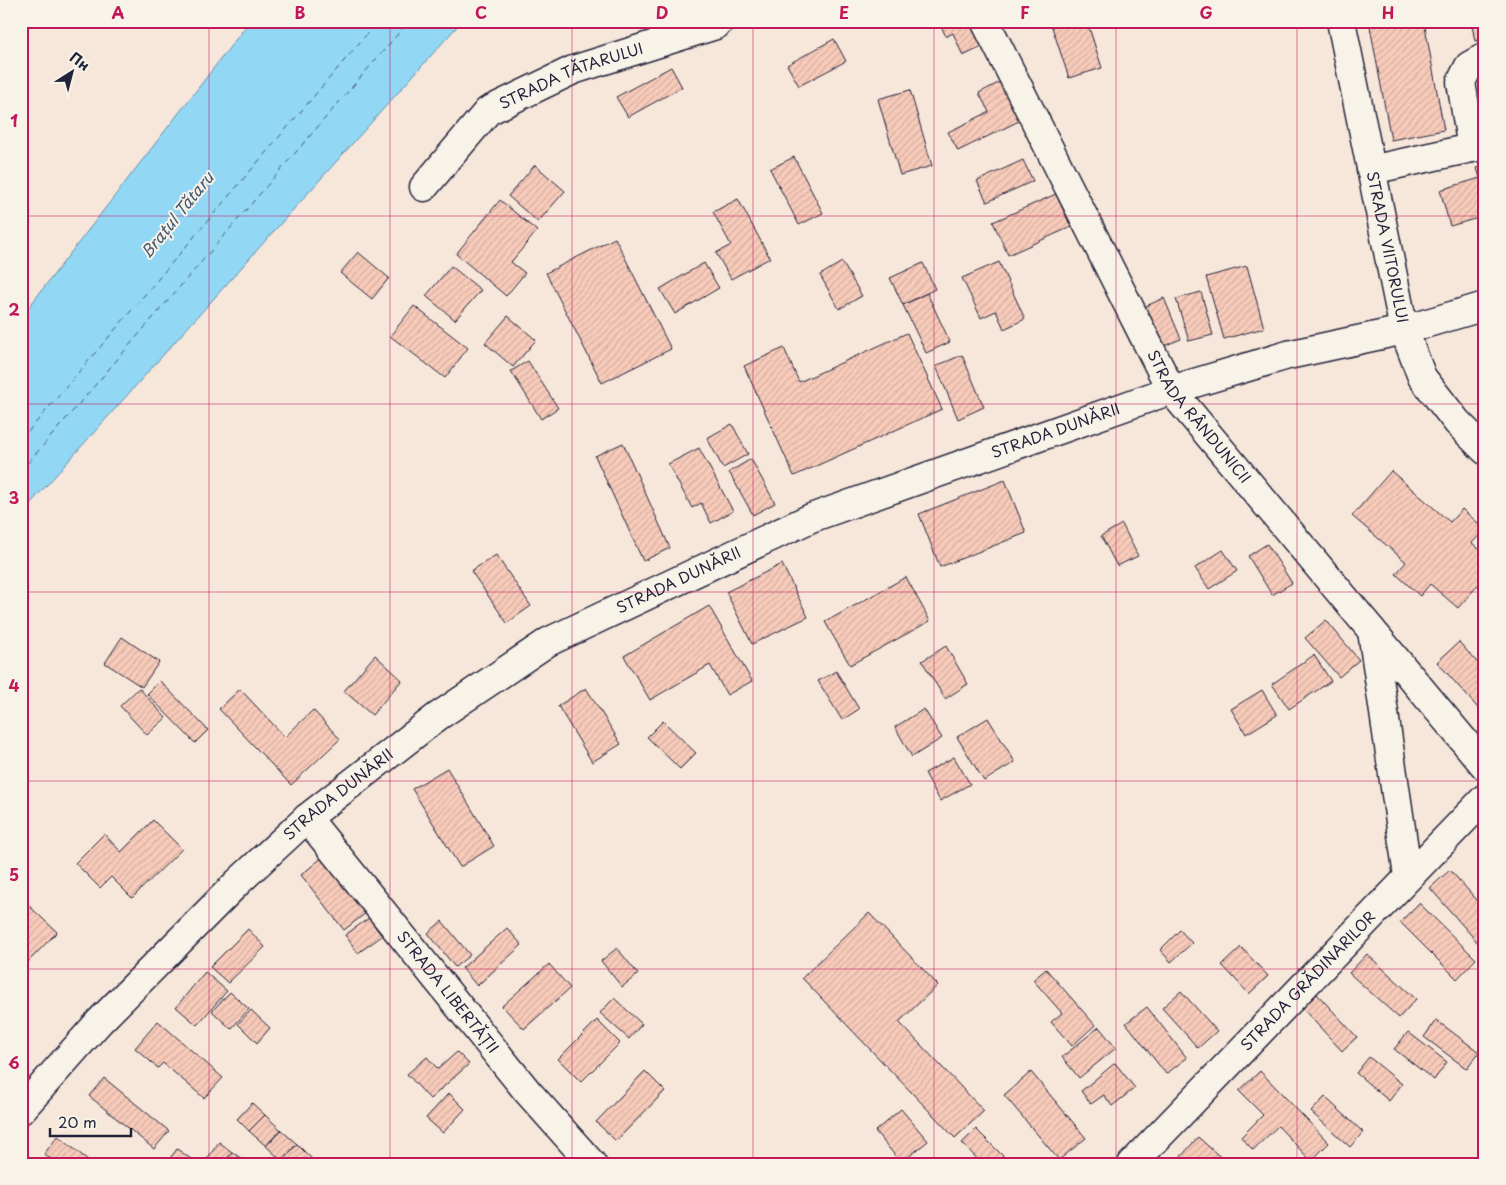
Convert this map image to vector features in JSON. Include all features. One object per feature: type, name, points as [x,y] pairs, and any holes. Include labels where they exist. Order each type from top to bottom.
[{"type":"street","name":"STRADA TĂTARULUI","points":[[424,187],[488,111],[573,70],[716,25],[720,21]]},
{"type":"street","name":"STRADA RÂNDUNICII","points":[[985,21],[1171,390],[1485,766]]},
{"type":"street","name":"STRADA VIITORULUI","points":[[1341,21],[1404,330],[1422,377],[1457,422],[1485,450]]},
{"type":"street","points":[[1371,170],[1478,146],[1461,82],[1469,66],[1485,58]]},
{"type":"street","name":"STRADA DUNĂRII","points":[[21,1110],[99,1022],[238,882],[307,818],[438,717],[548,642],[811,518],[1171,390],[1288,355],[1404,330],[1485,306]]},
{"type":"street","points":[[1372,631],[1408,876]]},
{"type":"street","name":"STRADA GRĂDINARILOR","points":[[1132,1164],[1485,798]]},
{"type":"street","name":"STRADA LIBERTĂȚII","points":[[307,818],[527,1091],[592,1164]]},
{"type":"water","name":"Brațul Tătaru","points":[[250,21],[462,21],[21,514],[21,317]]},
{"type":"building","points":[[939,21],[972,21],[984,46],[963,56],[953,33],[946,37]]},
{"type":"building","points":[[1050,21],[1087,21],[1102,68],[1069,78]]},
{"type":"building","points":[[1369,21],[1424,21],[1444,130],[1391,140]]},
{"type":"building","points":[[1471,21],[1485,21],[1485,39],[1475,41]]},
{"type":"building","points":[[834,39],[846,61],[799,86],[787,65]]},
{"type":"building","points":[[671,67],[682,87],[628,117],[616,97]]},
{"type":"building","points":[[1000,82],[1019,121],[958,151],[948,132],[989,112],[979,93]]},
{"type":"building","points":[[910,90],[932,166],[900,175],[878,99]]},
{"type":"building","points":[[794,157],[823,213],[799,225],[770,169]]},
{"type":"building","points":[[1023,160],[1033,181],[987,202],[977,181]]},
{"type":"building","points":[[535,165],[565,191],[538,222],[508,196]]},
{"type":"building","points":[[1485,166],[1485,216],[1450,226],[1440,190],[1480,178],[1477,168]]},
{"type":"building","points":[[1056,194],[1071,227],[1008,255],[993,222]]},
{"type":"building","points":[[738,199],[770,258],[731,279],[716,253],[731,245],[713,212]]},
{"type":"building","points":[[500,200],[537,231],[511,262],[525,273],[506,296],[456,254]]},
{"type":"building","points":[[615,238],[671,349],[602,383],[546,273]]},
{"type":"building","points":[[358,252],[389,278],[372,299],[340,273]]},
{"type":"building","points":[[842,262],[862,296],[839,309],[820,275]]},
{"type":"building","points":[[999,262],[1025,319],[1004,329],[996,311],[981,318],[962,278]]},
{"type":"building","points":[[704,263],[719,288],[675,314],[660,289]]},
{"type":"building","points":[[923,263],[935,289],[903,305],[890,278]]},
{"type":"building","points":[[451,266],[481,290],[455,320],[426,296]]},
{"type":"building","points":[[1247,266],[1264,328],[1224,339],[1206,277]]},
{"type":"building","points":[[1201,292],[1213,335],[1189,341],[1176,299]]},
{"type":"building","points":[[927,293],[950,342],[926,353],[903,305]]},
{"type":"building","points":[[1164,298],[1181,339],[1161,347],[1144,307]]},
{"type":"building","points":[[414,306],[468,348],[445,378],[390,336]]},
{"type":"building","points":[[508,316],[536,340],[513,367],[485,343]]},
{"type":"building","points":[[907,333],[942,409],[794,476],[744,366],[784,348],[799,382]]},
{"type":"building","points":[[962,355],[984,407],[958,419],[936,366]]},
{"type":"building","points":[[528,361],[558,408],[541,419],[511,371]]},
{"type":"building","points":[[732,424],[748,454],[723,468],[707,438]]},
{"type":"building","points":[[623,443],[670,548],[643,561],[595,456]]},
{"type":"building","points":[[699,448],[733,511],[711,523],[701,503],[692,508],[668,464]]},
{"type":"building","points":[[751,459],[775,503],[753,515],[729,472]]},
{"type":"building","points":[[1391,471],[1450,522],[1462,509],[1485,529],[1472,543],[1485,554],[1485,577],[1458,608],[1430,584],[1420,596],[1396,574],[1406,562],[1352,516]]},
{"type":"building","points":[[1005,480],[1026,533],[940,567],[919,514]]},
{"type":"building","points":[[1122,524],[1138,556],[1117,566],[1101,536]]},
{"type":"building","points":[[1267,544],[1292,583],[1272,595],[1248,556]]},
{"type":"building","points":[[1223,550],[1237,571],[1209,589],[1195,568]]},
{"type":"building","points":[[496,555],[531,606],[507,623],[471,571]]},
{"type":"building","points":[[782,564],[808,617],[752,644],[726,592]]},
{"type":"building","points":[[906,577],[930,621],[850,665],[825,622]]},
{"type":"building","points":[[709,606],[752,681],[727,695],[710,665],[650,700],[624,656]]},
{"type":"building","points":[[1326,620],[1359,660],[1339,677],[1305,638]]},
{"type":"building","points":[[122,637],[159,662],[142,687],[105,663]]},
{"type":"building","points":[[1459,642],[1485,671],[1485,716],[1437,662]]},
{"type":"building","points":[[946,646],[968,684],[945,699],[922,661]]},
{"type":"building","points":[[375,655],[402,680],[372,715],[344,691]]},
{"type":"building","points":[[1314,655],[1331,681],[1289,709],[1272,684]]},
{"type":"building","points":[[836,671],[859,709],[842,720],[818,681]]},
{"type":"building","points":[[160,681],[208,730],[195,743],[147,694]]},
{"type":"building","points":[[139,688],[166,718],[147,735],[120,706]]},
{"type":"building","points":[[586,688],[621,744],[592,762],[558,706]]},
{"type":"building","points":[[240,689],[285,737],[313,710],[340,739],[291,785],[219,709]]},
{"type":"building","points":[[1262,690],[1277,715],[1246,734],[1231,709]]},
{"type":"building","points":[[924,709],[942,738],[912,757],[895,727]]},
{"type":"building","points":[[988,718],[1015,762],[984,781],[957,737]]},
{"type":"building","points":[[663,721],[696,753],[680,769],[647,737]]},
{"type":"building","points":[[954,757],[970,784],[940,801],[925,773]]},
{"type":"building","points":[[447,768],[494,846],[460,867],[412,789]]},
{"type":"building","points":[[153,820],[182,849],[132,898],[111,877],[100,888],[75,863],[104,834],[121,852]]},
{"type":"building","points":[[323,857],[366,913],[344,930],[301,875]]},
{"type":"building","points":[[1450,870],[1485,909],[1485,951],[1430,888]]},
{"type":"building","points":[[25,902],[57,932],[24,966],[21,963],[21,905]]},
{"type":"building","points":[[1419,903],[1476,959],[1457,979],[1400,922]]},
{"type":"building","points":[[869,913],[938,985],[899,1022],[984,1111],[955,1138],[802,978]]},
{"type":"building","points":[[369,918],[382,936],[358,953],[345,935]]},
{"type":"building","points":[[442,921],[470,955],[455,967],[428,933]]},
{"type":"building","points":[[507,928],[522,945],[477,986],[462,968]]},
{"type":"building","points":[[248,929],[265,947],[228,983],[210,967]]},
{"type":"building","points":[[1180,930],[1192,943],[1171,962],[1160,950]]},
{"type":"building","points":[[1241,947],[1268,976],[1249,994],[1222,965]]},
{"type":"building","points":[[617,948],[638,974],[622,987],[601,961]]},
{"type":"building","points":[[1367,954],[1416,999],[1399,1018],[1349,973]]},
{"type":"building","points":[[549,964],[570,988],[524,1029],[502,1006]]},
{"type":"building","points":[[1046,969],[1095,1025],[1072,1046],[1051,1022],[1062,1013],[1033,980]]},
{"type":"building","points":[[205,972],[227,991],[197,1025],[176,1007]]},
{"type":"building","points":[[1181,991],[1217,1031],[1198,1048],[1162,1008]]},
{"type":"building","points":[[230,992],[249,1009],[231,1029],[212,1011]]},
{"type":"building","points":[[1317,994],[1357,1037],[1342,1051],[1302,1008]]},
{"type":"building","points":[[614,998],[642,1024],[629,1039],[600,1013]]},
{"type":"building","points":[[1147,1007],[1187,1058],[1166,1074],[1126,1023]]},
{"type":"building","points":[[251,1010],[270,1028],[257,1043],[238,1024]]},
{"type":"building","points":[[597,1020],[620,1043],[581,1082],[558,1059]]},
{"type":"building","points":[[1436,1020],[1479,1052],[1467,1069],[1424,1037]]},
{"type":"building","points":[[158,1021],[223,1078],[204,1098],[163,1063],[158,1068],[135,1048]]},
{"type":"building","points":[[1099,1027],[1116,1048],[1079,1078],[1062,1057]]},
{"type":"building","points":[[1408,1032],[1447,1062],[1434,1080],[1394,1049]]},
{"type":"building","points":[[457,1052],[469,1064],[430,1099],[407,1074],[427,1057],[438,1069]]},
{"type":"building","points":[[1369,1057],[1402,1084],[1389,1101],[1356,1073]]},
{"type":"building","points":[[1115,1063],[1135,1088],[1112,1106],[1104,1095],[1091,1104],[1081,1091]]},
{"type":"building","points":[[645,1071],[665,1091],[616,1141],[596,1122]]},
{"type":"building","points":[[1260,1071],[1329,1143],[1311,1161],[1278,1126],[1253,1150],[1241,1137],[1263,1115],[1239,1091]]},
{"type":"building","points":[[1031,1072],[1086,1138],[1059,1160],[1004,1095]]},
{"type":"building","points":[[104,1078],[169,1131],[154,1149],[89,1096]]},
{"type":"building","points":[[449,1093],[465,1109],[443,1133],[426,1118]]},
{"type":"building","points":[[1325,1097],[1363,1132],[1350,1147],[1311,1112]]},
{"type":"building","points":[[252,1103],[265,1115],[249,1131],[237,1119]]},
{"type":"building","points":[[901,1109],[928,1141],[901,1163],[875,1131]]},
{"type":"building","points":[[265,1115],[281,1130],[266,1146],[249,1131]]},
{"type":"building","points":[[976,1129],[1010,1163],[982,1164],[962,1143]]},
{"type":"building","points":[[281,1130],[297,1144],[282,1161],[266,1146]]},
{"type":"building","points":[[58,1136],[93,1164],[57,1164],[44,1154]]},
{"type":"building","points":[[1198,1137],[1228,1164],[1184,1164],[1179,1159]]},
{"type":"building","points":[[219,1142],[232,1152],[224,1164],[207,1164],[205,1162]]},
{"type":"building","points":[[297,1144],[315,1164],[285,1164],[282,1161]]},
{"type":"building","points":[[177,1149],[198,1164],[171,1164],[168,1161]]},
{"type":"building","points":[[232,1152],[249,1164],[224,1164]]},
{"type":"building","points":[[971,1159],[976,1164],[966,1164]]},
{"type":"ferry route","points":[[21,440],[378,21]]},
{"type":"ferry route","points":[[21,471],[409,21]]}]
